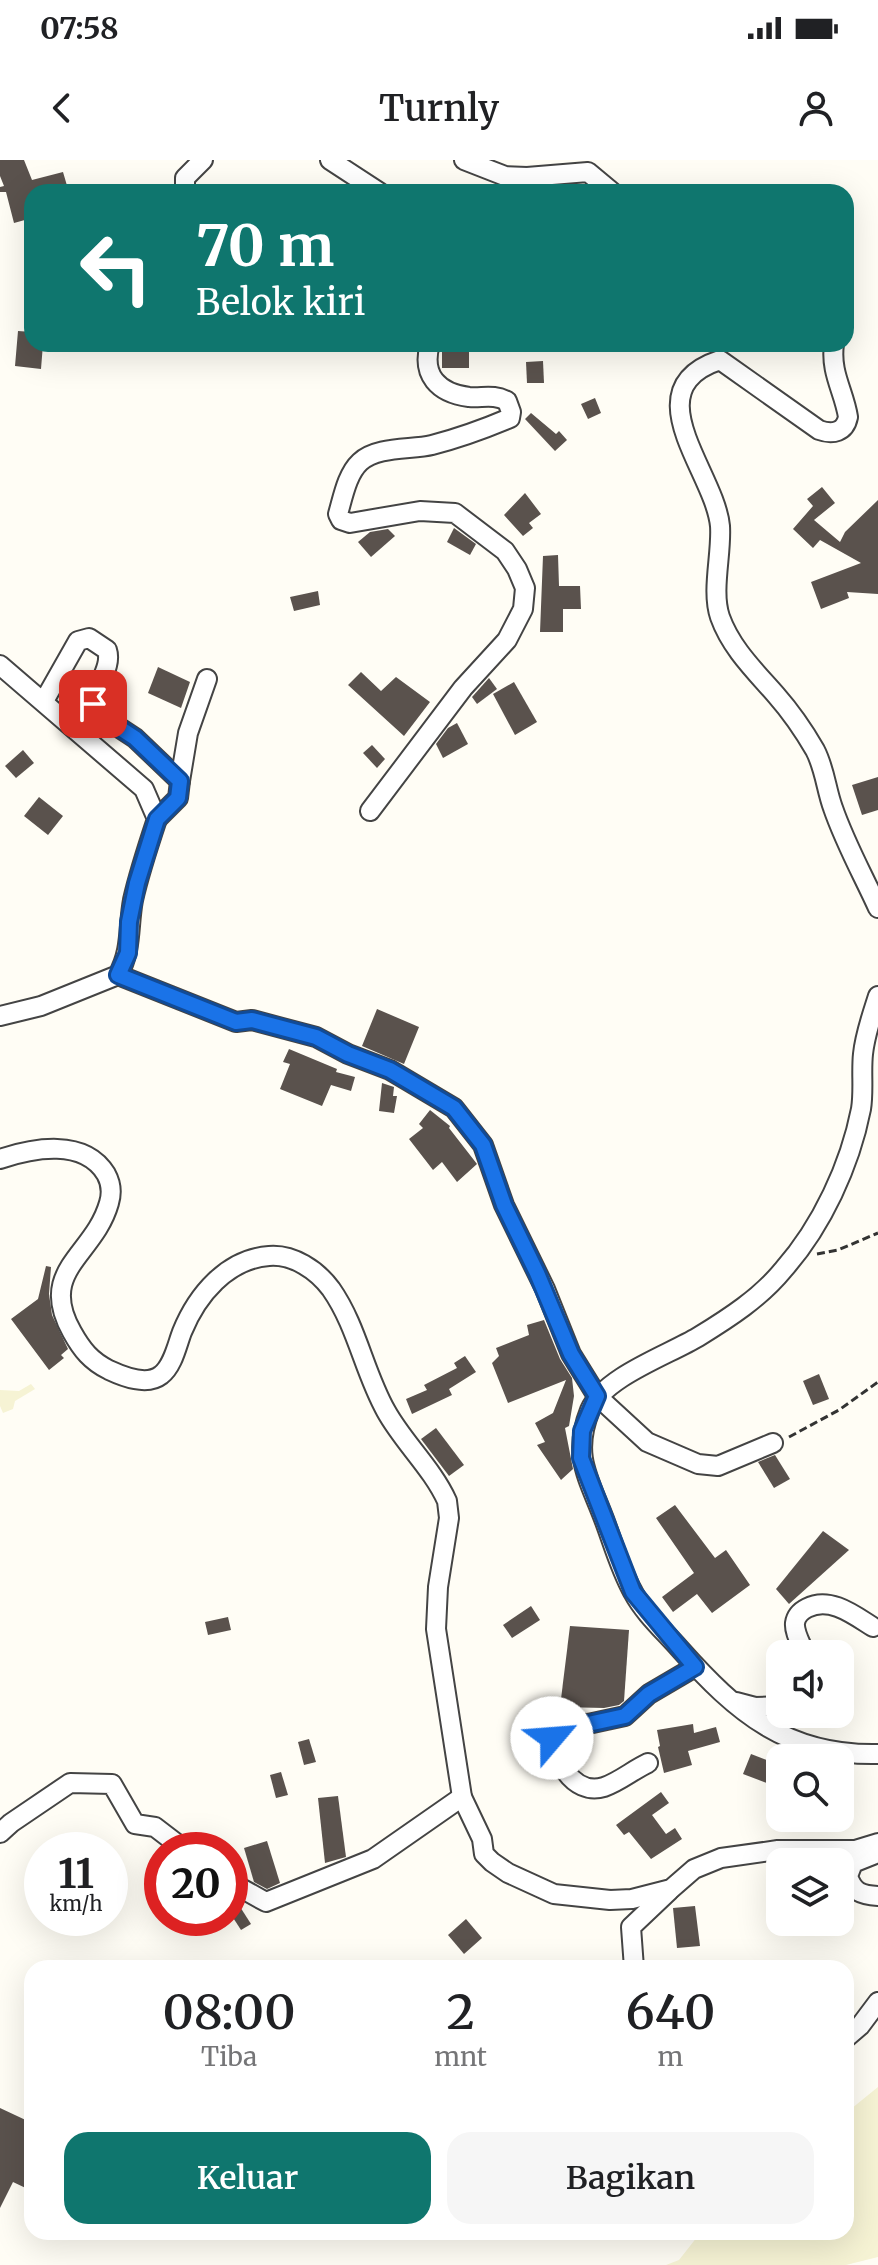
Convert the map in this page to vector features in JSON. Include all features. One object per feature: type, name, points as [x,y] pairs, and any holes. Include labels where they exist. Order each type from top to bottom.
[{"type":"street","points":[[185,184],[185,178],[203,160]]},
{"type":"street","points":[[330,160],[367,184]]},
{"type":"street","points":[[464,160],[505,176],[588,172],[602,184]]},
{"type":"street","points":[[370,811],[463,688],[507,640],[523,609],[525,588],[505,551],[455,513],[420,511],[350,523],[341,520],[338,514],[353,470],[361,460],[388,451],[428,446],[476,433],[510,418],[507,401],[498,396],[468,397],[445,390],[430,377],[425,360],[428,352]]},
{"type":"street","points":[[833,352],[837,386],[848,417],[843,428],[837,431],[819,430],[720,360],[700,367],[692,374],[682,393],[679,408],[686,442],[715,499],[720,528],[719,614],[733,645],[788,709],[817,753],[832,806],[878,908]]},
{"type":"street","points":[[44,701],[78,641],[89,638],[102,645],[109,655],[94,707],[103,717],[135,738],[180,781]]},
{"type":"street","points":[[0,665],[144,789],[157,819]]},
{"type":"street","points":[[0,1016],[41,1006],[118,975],[128,953],[129,922],[137,883],[157,819],[178,798],[188,733],[207,679]]},
{"type":"street","points":[[118,975],[236,1022],[252,1020],[316,1037],[348,1054],[390,1070],[454,1108],[483,1145],[504,1205],[540,1278],[571,1354],[597,1396],[647,1442],[698,1464],[718,1466],[773,1443]]},
{"type":"street","points":[[878,996],[863,1055],[861,1106],[852,1147],[827,1202],[803,1244],[784,1270],[745,1306],[697,1338],[624,1377],[597,1396],[582,1431],[581,1458],[633,1592],[695,1667],[729,1700],[756,1720],[812,1748],[849,1755],[878,1754]]},
{"type":"street","points":[[0,1159],[22,1152],[71,1150],[90,1157],[108,1178],[111,1193],[103,1218],[65,1274],[59,1289],[66,1322],[82,1348],[93,1361],[115,1372],[144,1380],[161,1375],[169,1366],[186,1323],[200,1299],[227,1271],[248,1260],[274,1255],[290,1259],[316,1273],[331,1289],[350,1324],[384,1408],[447,1501],[449,1518],[435,1617],[462,1797],[482,1839],[484,1854],[508,1873],[537,1888],[572,1898],[632,1899],[671,1889]]},
{"type":"street","points":[[800,1640],[795,1624],[797,1617],[809,1607],[827,1604],[840,1608],[873,1627]]},
{"type":"street","points":[[648,1763],[607,1786],[593,1788],[576,1780],[558,1762],[553,1730],[561,1723],[588,1724],[625,1716],[649,1694],[695,1667]]},
{"type":"street","points":[[729,1700],[766,1707]]},
{"type":"street","points":[[0,1833],[70,1783],[112,1784],[135,1824],[155,1827],[162,1832]]},
{"type":"street","points":[[248,1892],[266,1902],[373,1859],[462,1797]]},
{"type":"street","points":[[633,1960],[631,1927],[694,1869],[721,1858],[778,1850],[855,1850],[878,1843]]},
{"type":"street","points":[[878,1853],[853,1863],[848,1876],[853,1888],[860,1894],[878,1896]]},
{"type":"street","points":[[854,2031],[878,2002]]},
{"type":"path","points":[[803,1244],[809,1254],[822,1254],[878,1233]]},
{"type":"path","points":[[773,1443],[839,1410],[878,1382]]},
{"type":"shaded area","points":[[31,1384],[35,1389],[15,1401],[13,1409],[3,1413],[0,1390],[19,1391]]},
{"type":"shaded area","points":[[878,2087],[878,2257],[846,2265],[666,2265],[679,2260],[695,2240],[854,2240],[854,2106]]},
{"type":"building","points":[[0,160],[24,160],[32,180],[63,172],[67,184],[24,184],[24,220],[14,223],[6,192],[0,192],[0,187],[4,186],[0,176]]},
{"type":"building","points":[[18,331],[24,331],[24,352],[42,352],[41,369],[15,366]]},
{"type":"building","points":[[442,352],[469,352],[469,368],[442,368]]},
{"type":"building","points":[[543,361],[544,383],[527,383],[526,362]]},
{"type":"building","points":[[595,398],[601,413],[588,419],[581,404]]},
{"type":"building","points":[[531,413],[556,434],[559,431],[567,440],[555,451],[525,419]]},
{"type":"building","points":[[822,487],[835,503],[814,520],[840,542],[845,532],[878,500],[878,594],[847,592],[849,598],[821,609],[811,582],[861,563],[820,540],[813,548],[793,529],[813,506],[807,499]]},
{"type":"building","points":[[525,493],[541,514],[529,523],[533,528],[523,536],[504,515]]},
{"type":"building","points":[[454,528],[476,544],[470,555],[447,542]]},
{"type":"building","points":[[388,529],[395,536],[371,557],[358,542],[370,532]]},
{"type":"building","points":[[558,555],[559,586],[580,586],[581,609],[563,609],[563,632],[540,632],[543,556]]},
{"type":"building","points":[[318,591],[320,605],[294,611],[290,597]]},
{"type":"building","points":[[158,667],[190,682],[181,708],[148,693]]},
{"type":"building","points":[[361,672],[381,691],[396,677],[430,702],[404,736],[348,685]]},
{"type":"building","points":[[489,678],[497,689],[477,704],[472,697]]},
{"type":"building","points":[[514,682],[537,722],[515,735],[493,694]]},
{"type":"building","points":[[457,723],[468,744],[443,758],[436,744],[448,728]]},
{"type":"building","points":[[372,745],[385,759],[377,768],[363,753]]},
{"type":"building","points":[[23,750],[34,763],[16,778],[5,766]]},
{"type":"building","points":[[878,777],[878,810],[862,815],[852,785]]},
{"type":"building","points":[[39,797],[63,816],[48,835],[24,816]]},
{"type":"building","points":[[377,1009],[419,1027],[404,1064],[362,1046]]},
{"type":"building","points":[[289,1049],[337,1069],[336,1072],[355,1077],[351,1091],[331,1085],[322,1106],[280,1089],[290,1064],[283,1062]]},
{"type":"building","points":[[382,1083],[394,1087],[393,1096],[397,1096],[394,1113],[379,1111]]},
{"type":"building","points":[[430,1110],[450,1126],[477,1164],[457,1182],[442,1162],[433,1170],[409,1139],[423,1128],[419,1124]]},
{"type":"building","points":[[46,1266],[51,1267],[49,1294],[52,1315],[68,1349],[61,1355],[64,1358],[49,1370],[11,1319],[38,1299]]},
{"type":"building","points":[[544,1320],[560,1359],[572,1378],[574,1396],[569,1426],[565,1428],[573,1469],[561,1480],[537,1445],[545,1442],[535,1423],[553,1413],[566,1380],[508,1403],[492,1363],[499,1356],[496,1348],[529,1335],[527,1325]]},
{"type":"building","points":[[465,1356],[476,1372],[449,1389],[452,1395],[412,1414],[406,1399],[427,1390],[424,1385],[457,1368],[454,1363]]},
{"type":"building","points":[[819,1374],[829,1399],[813,1405],[803,1381]]},
{"type":"building","points":[[436,1428],[464,1465],[449,1476],[421,1439]]},
{"type":"building","points":[[775,1455],[790,1479],[774,1488],[758,1462]]},
{"type":"building","points":[[675,1505],[715,1558],[726,1550],[750,1585],[712,1613],[697,1594],[673,1612],[662,1597],[694,1573],[656,1518]]},
{"type":"building","points":[[823,1531],[849,1550],[789,1604],[776,1589]]},
{"type":"building","points":[[531,1606],[540,1620],[512,1638],[503,1625]]},
{"type":"building","points":[[228,1617],[231,1630],[208,1635],[205,1622]]},
{"type":"building","points":[[570,1626],[629,1630],[624,1701],[619,1705],[604,1708],[560,1707]]},
{"type":"building","points":[[693,1724],[694,1733],[716,1727],[720,1742],[688,1751],[692,1765],[664,1773],[657,1730]]},
{"type":"building","points":[[309,1739],[316,1762],[304,1765],[298,1742]]},
{"type":"building","points":[[751,1754],[766,1760],[766,1783],[743,1774]]},
{"type":"building","points":[[281,1772],[288,1795],[276,1798],[270,1775]]},
{"type":"building","points":[[661,1792],[669,1803],[652,1815],[666,1834],[675,1828],[682,1839],[651,1859],[629,1832],[624,1835],[616,1825]]},
{"type":"building","points":[[338,1796],[346,1857],[325,1863],[318,1798]]},
{"type":"building","points":[[267,1841],[280,1883],[267,1889],[254,1882],[248,1862],[248,1847]]},
{"type":"building","points":[[695,1906],[700,1946],[677,1948],[673,1908]]},
{"type":"building","points":[[466,1919],[482,1938],[464,1954],[448,1935]]},
{"type":"building","points":[[0,2108],[24,2119],[24,2187],[13,2182],[0,2208]]},
{"type":"route","points":[[93,704],[103,717],[135,738],[180,781],[178,798],[157,819],[137,883],[129,922],[128,953],[118,975],[236,1022],[252,1020],[316,1037],[348,1054],[390,1070],[454,1108],[483,1145],[515,1231],[530,1256],[571,1354],[597,1396],[582,1431],[581,1458],[633,1592],[695,1667],[649,1694],[625,1716],[588,1724],[561,1723],[555,1726],[552,1738]]}]
